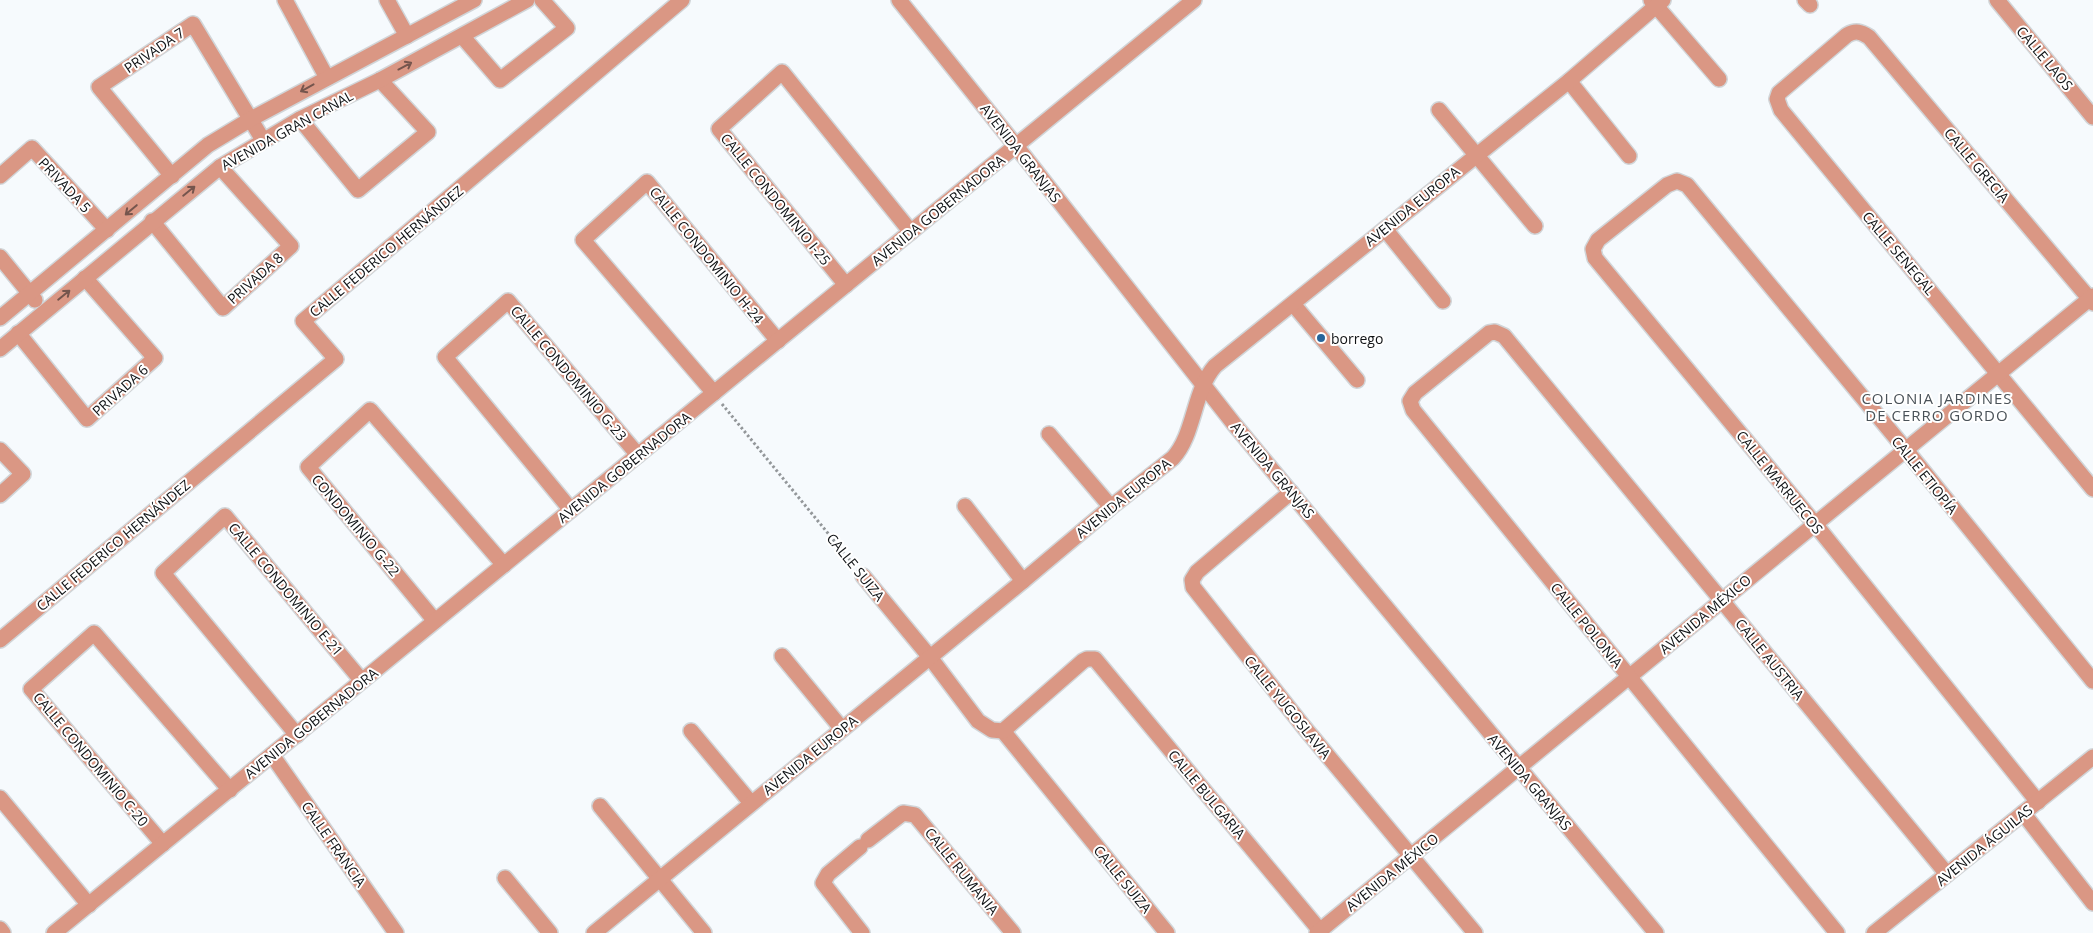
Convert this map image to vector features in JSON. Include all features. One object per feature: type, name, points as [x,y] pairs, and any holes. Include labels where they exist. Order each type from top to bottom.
[{"type":"street","points":[[285,0],[326,78]]},
{"type":"street","points":[[387,0],[407,36]]},
{"type":"street","name":"AVENIDA GRAN CANAL","points":[[0,318],[208,146],[251,119],[474,0]]},
{"type":"street","name":"AVENIDA GRAN CANAL","points":[[0,348],[152,221],[220,167],[300,119],[380,80],[527,0]]},
{"type":"street","points":[[462,36],[500,80],[567,28],[542,0]]},
{"type":"street","name":"CALLE FEDERICO HERNÁNDEZ","points":[[0,640],[336,359],[303,321],[682,0]]},
{"type":"street","name":"AVENIDA GRANJAS","points":[[898,0],[1291,492],[1656,933]]},
{"type":"street","name":"AVENIDA GOBERNADORA","points":[[54,933],[1194,0]]},
{"type":"street","name":"CALLE LAOS","points":[[1997,0],[2093,116]]},
{"type":"street","points":[[1657,2],[1719,79]]},
{"type":"street","name":"AVENIDA EUROPA","points":[[594,933],[929,656],[1023,582],[1111,506],[1178,453],[1204,384],[1215,366],[1569,81],[1657,2]]},
{"type":"street","name":"PRIVADA 7","points":[[172,176],[99,87],[193,24],[263,140]]},
{"type":"street","name":"CALLE GRECIA","points":[[1858,31],[1869,37],[2092,299]]},
{"type":"street","name":"CALLE SENEGAL","points":[[1858,31],[1847,35],[1783,89],[1779,93],[1778,104],[1862,210],[2000,373],[2093,489]]},
{"type":"street","name":"CALLE CONDOMINIO I-25","points":[[846,285],[719,129],[782,72],[911,232]]},
{"type":"street","points":[[300,119],[358,190],[428,132],[380,80]]},
{"type":"street","points":[[1569,81],[1629,156]]},
{"type":"street","points":[[1439,110],[1535,226]]},
{"type":"street","name":"PRIVADA 5","points":[[0,176],[32,148],[107,230]]},
{"type":"street","name":"PRIVADA 8","points":[[152,221],[223,308],[291,246],[220,167]]},
{"type":"street","name":"CALLE ETIOPÍA","points":[[1677,181],[1687,185],[1906,450],[2093,681]]},
{"type":"street","name":"CALLE MARRUECOS","points":[[1677,181],[1667,185],[1598,240],[1594,245],[1593,254],[2038,802]]},
{"type":"street","name":"CALLE CONDOMINIO H-24","points":[[714,393],[583,240],[647,182],[778,341]]},
{"type":"street","points":[[1385,229],[1443,301]]},
{"type":"street","points":[[0,257],[44,311]]},
{"type":"street","name":"PRIVADA 6","points":[[18,333],[88,419],[155,358],[85,278]]},
{"type":"street","name":"AVENIDA MÉXICO","points":[[1319,932],[1814,524],[2092,299]]},
{"type":"street","name":"CALLE CONDOMINIO G-23","points":[[571,510],[445,357],[508,301],[638,455]]},
{"type":"street","points":[[1293,304],[1358,380]]},
{"type":"street","name":"CALLE AUSTRIA","points":[[1495,332],[1504,336],[1947,874]]},
{"type":"street","name":"CALLE POLONIA","points":[[1495,332],[1484,336],[1415,393],[1411,398],[1410,406],[1837,933]]},
{"type":"street","name":"CONDOMINIO G-22","points":[[435,622],[308,467],[370,410],[504,565]]},
{"type":"street","points":[[1049,434],[1111,506]]},
{"type":"street","points":[[0,450],[22,474],[0,495]]},
{"type":"street","name":"CALLE YUGOSLAVIA","points":[[1291,492],[1197,572],[1193,576],[1192,584],[1303,726],[1475,933]]},
{"type":"street","points":[[964,506],[1023,582]]},
{"type":"street","name":"CALLE CONDOMINIO E-21","points":[[297,735],[162,573],[225,516],[362,681]]},
{"type":"street","name":"CALLE SUIZA","points":[[863,576],[929,656],[978,721],[992,730],[1003,731],[1167,933]]},
{"type":"street","name":"CALLE CONDOMINIO C-20","points":[[163,844],[31,689],[94,633],[230,790]]},
{"type":"street","points":[[782,656],[842,729]]},
{"type":"street","name":"CALLE BULGARIA","points":[[1003,731],[1084,661],[1091,659],[1098,662],[1319,932]]},
{"type":"street","points":[[692,730],[751,803]]},
{"type":"street","name":"CALLE FRANCIA","points":[[272,755],[396,933]]},
{"type":"street","name":"AVENIDA ÁGUILAS","points":[[1874,933],[2093,757]]},
{"type":"street","points":[[0,798],[89,905]]},
{"type":"street","points":[[600,806],[704,933]]},
{"type":"street","name":"CALLE RUMANIA","points":[[862,933],[825,887],[823,881],[828,874],[896,817],[903,813],[910,813],[919,817],[1013,933]]},
{"type":"street","points":[[2023,814],[2093,902]]},
{"type":"street","points":[[505,878],[550,933]]},
{"type":"street","points":[[0,929],[3,933]]},
{"type":"path","name":"CALLE SUIZA","points":[[714,393],[863,576]]},
{"type":"place","name":"borrego","points":[[1321,338]]},
{"type":"district","name":"COLONIA JARDINES DE CERRO GORDO","points":[[1937,406]]}]
